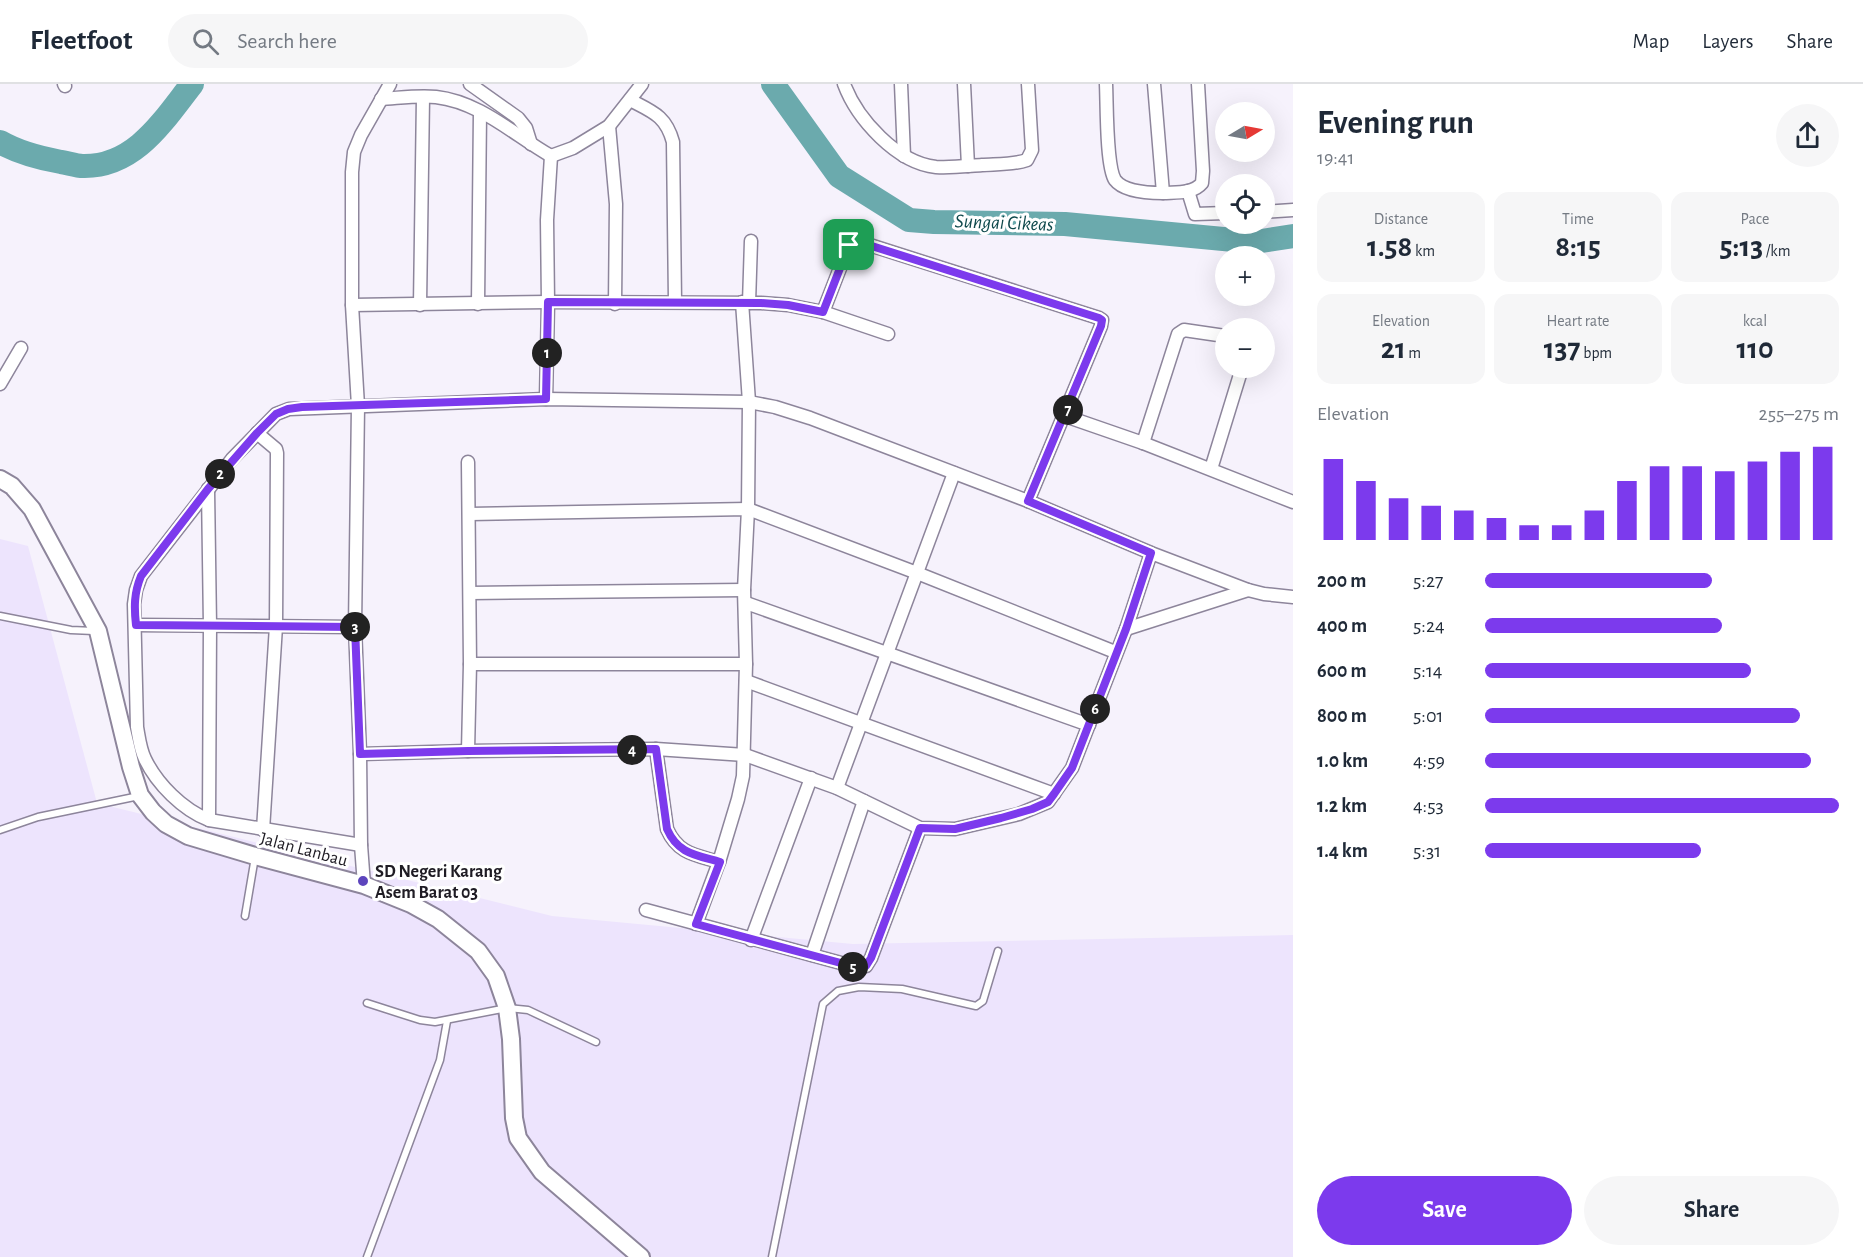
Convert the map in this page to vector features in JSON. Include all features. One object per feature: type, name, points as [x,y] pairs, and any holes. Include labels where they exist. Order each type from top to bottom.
[{"type":"street","points":[[364,885],[355,627],[358,406],[352,305],[352,172],[354,152],[390,84]]},
{"type":"street","points":[[470,84],[518,118],[526,128],[532,145]]},
{"type":"street","points":[[550,156],[573,148],[609,126],[642,84]]},
{"type":"street","points":[[844,84],[863,117],[890,146],[904,156],[936,167],[1023,162],[1031,156],[1028,84]]},
{"type":"street","points":[[901,84],[904,156]]},
{"type":"street","points":[[964,84],[968,166]]},
{"type":"street","points":[[1106,84],[1111,164],[1115,180],[1120,185],[1143,192],[1163,193],[1198,188],[1203,179],[1198,84]]},
{"type":"street","points":[[1154,84],[1163,193]]},
{"type":"street","points":[[420,305],[423,97]]},
{"type":"street","points":[[381,99],[435,97],[471,106],[550,156]]},
{"type":"street","points":[[630,100],[660,116],[674,142],[675,302]]},
{"type":"street","points":[[478,304],[480,112]]},
{"type":"street","points":[[609,126],[616,204],[615,304]]},
{"type":"street","points":[[546,399],[548,302],[546,220],[550,156]]},
{"type":"street","points":[[1188,191],[1195,214],[1215,213]]},
{"type":"street","points":[[1275,211],[1293,210]]},
{"type":"street","points":[[696,924],[720,862],[738,799],[745,755],[749,402],[745,303],[751,241]]},
{"type":"street","points":[[823,312],[849,245],[856,241],[1102,320],[1065,416],[1028,501]]},
{"type":"street","points":[[352,305],[548,302],[788,305],[823,312],[888,334]]},
{"type":"street","points":[[1143,443],[1178,334],[1184,330],[1215,334]]},
{"type":"street","points":[[0,384],[21,348]]},
{"type":"street","points":[[1211,469],[1239,378]]},
{"type":"street","points":[[361,845],[263,830],[199,817],[165,789],[145,759],[136,727],[134,604],[141,576],[208,489],[257,433],[276,414],[288,409],[546,399],[749,402],[795,413],[1028,501],[1151,553],[1248,590],[1293,597]]},
{"type":"street","points":[[1065,416],[1143,443],[1293,502]]},
{"type":"street","points":[[257,433],[276,449],[277,453],[276,626],[263,830]]},
{"type":"street","points":[[468,462],[470,514],[468,751]]},
{"type":"street","points":[[837,788],[954,473]]},
{"type":"street","name":"Jalan Lanbau","points":[[0,479],[12,486],[32,509],[98,631],[124,744],[141,795],[153,812],[166,824],[188,836],[364,885],[411,904],[438,918],[478,951],[496,976],[507,1008],[511,1039],[514,1118],[518,1138],[542,1172],[641,1257]]},
{"type":"street","points":[[208,489],[210,626],[208,820]]},
{"type":"street","points":[[470,514],[748,509],[1115,652]]},
{"type":"street","points":[[360,754],[656,749],[745,755],[837,788],[920,828],[955,829],[1010,816],[1048,802],[1072,768],[1115,652],[1126,629],[1151,553]]},
{"type":"street","points":[[1126,629],[1248,590]]},
{"type":"street","points":[[470,593],[745,597],[888,654],[1089,725]]},
{"type":"street","points":[[136,625],[355,627]]},
{"type":"street","points":[[470,664],[746,664]]},
{"type":"street","points":[[746,681],[1054,794]]},
{"type":"street","points":[[656,749],[667,829],[672,839],[676,846],[690,853],[720,862]]},
{"type":"street","points":[[750,940],[811,778]]},
{"type":"street","points":[[812,956],[864,801]]},
{"type":"street","points":[[646,910],[859,968],[866,966],[920,828]]},
{"type":"lane","points":[[0,616],[71,630],[98,631]]},
{"type":"lane","points":[[0,830],[38,817],[141,795]]},
{"type":"lane","points":[[245,916],[255,856]]},
{"type":"lane","points":[[772,1257],[823,1004],[838,991],[860,987],[902,989],[976,1006],[983,1001],[998,951]]},
{"type":"lane","points":[[367,1003],[420,1020],[447,1021],[507,1008],[528,1010],[596,1042]]},
{"type":"lane","points":[[367,1257],[440,1060],[447,1021]]},
{"type":"shaded area","points":[[0,539],[28,546],[97,803],[552,916],[853,944],[1293,935],[1293,1257],[0,1257]]},
{"type":"waterway","name":"Sungai Cikeas","points":[[0,142],[45,159],[80,166],[101,164],[118,159],[146,139],[192,84]]},
{"type":"waterway","name":"Sungai Cikeas","points":[[773,84],[839,176],[909,220],[1065,224],[1255,242],[1293,236]]},
{"type":"place","name":"SD Negeri Karang Asem Barat 03","points":[[363,881]]},
{"type":"route","points":[[856,241],[861,242],[1102,320],[1065,416],[1028,501],[1151,553],[1126,629],[1115,652],[1072,768],[1048,802],[1032,809],[955,829],[920,828],[866,966],[859,968],[696,924],[720,862],[690,853],[676,846],[672,839],[667,829],[656,749],[360,754],[355,627],[136,625],[134,604],[141,576],[232,459],[276,414],[302,407],[546,399],[548,302],[761,303],[788,305],[823,312],[849,245],[856,241]]}]
